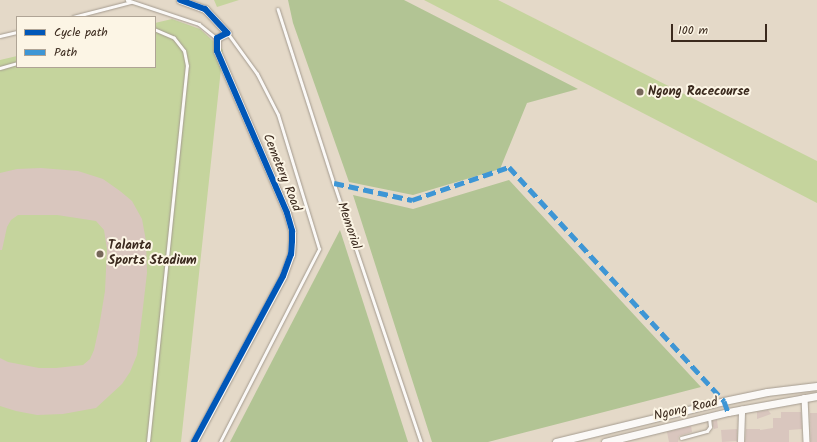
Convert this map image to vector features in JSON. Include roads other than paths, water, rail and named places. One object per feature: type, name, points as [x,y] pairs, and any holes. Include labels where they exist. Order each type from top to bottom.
[{"type":"street","points":[[180,0],[205,9],[227,33],[217,38]]},
{"type":"street","name":"Cemetery Road","points":[[194,442],[283,276],[291,254],[292,241],[292,231],[286,213],[217,51],[217,38]]},
{"type":"street","name":"Ngong Road","points":[[556,442],[724,401],[767,392],[817,386]]},
{"type":"street","name":"Ngong Road","points":[[608,442],[709,416],[817,396]]},
{"type":"street","points":[[805,398],[807,442]]},
{"type":"street","points":[[741,442],[742,410]]},
{"type":"lane","points":[[127,0],[199,24],[217,38]]},
{"type":"lane","points":[[77,16],[131,1]]},
{"type":"lane","name":"Memorial","points":[[278,9],[334,183],[421,442]]},
{"type":"lane","points":[[148,442],[187,66],[184,51],[174,38],[156,30]]},
{"type":"lane","points":[[0,36],[16,32]]},
{"type":"lane","points":[[220,442],[319,249],[278,115],[257,74],[227,33]]},
{"type":"lane","points":[[0,68],[16,63]]},
{"type":"lane","points":[[681,438],[707,431],[710,426],[709,416]]},
{"type":"place","name":"Ngong Racecourse","points":[[640,92]]},
{"type":"place","name":"Talanta Sports Stadium","points":[[100,254]]}]
